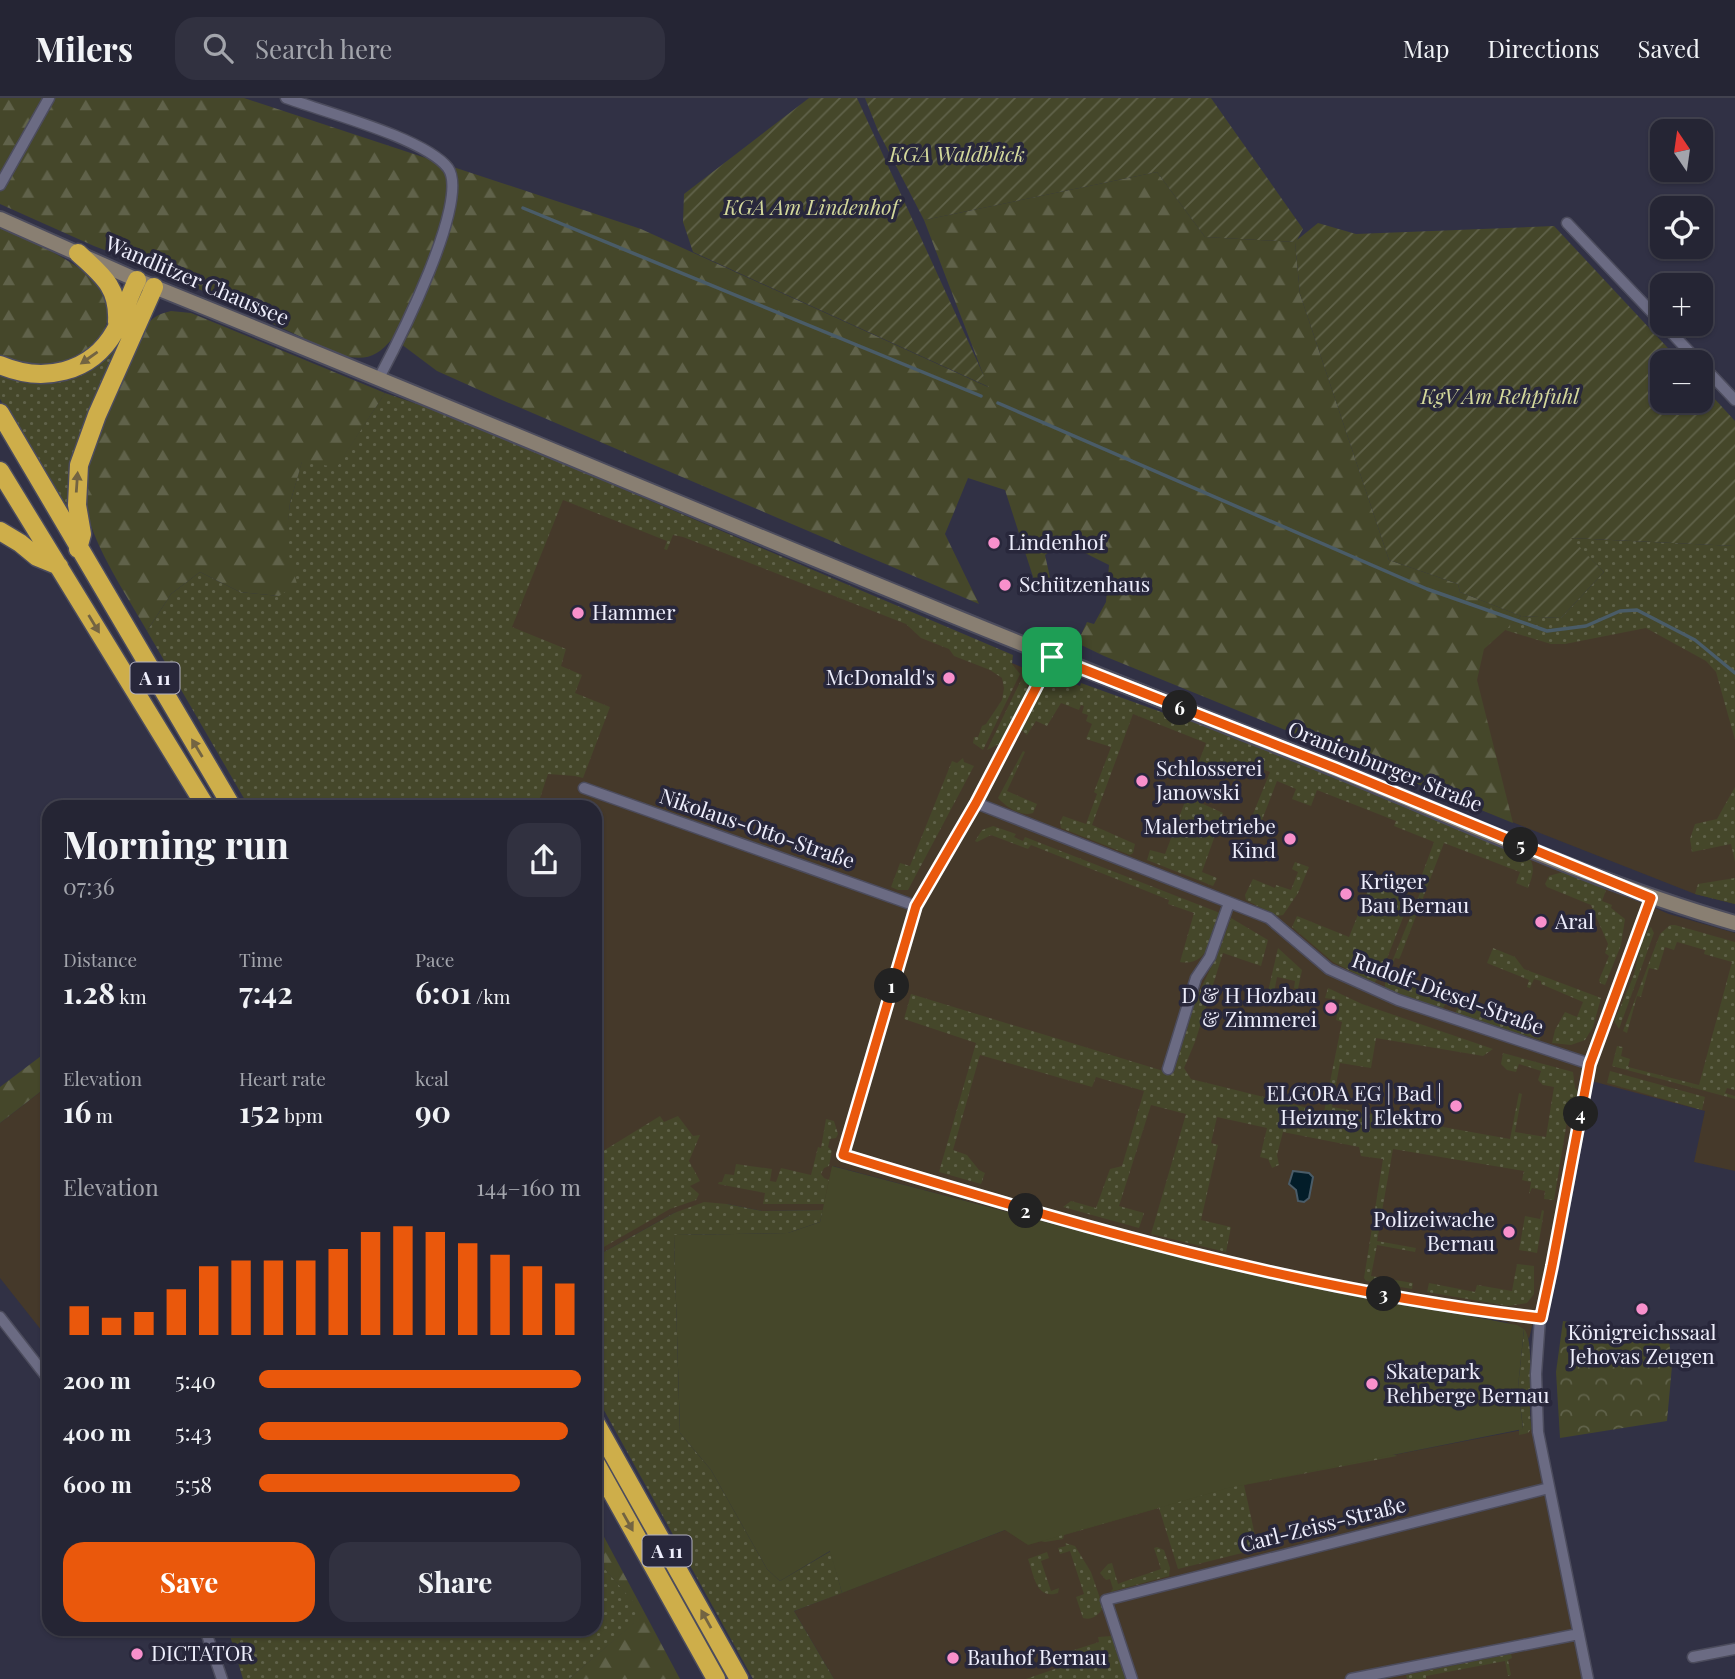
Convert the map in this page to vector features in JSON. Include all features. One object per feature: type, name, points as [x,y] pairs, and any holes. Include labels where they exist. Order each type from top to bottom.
[{"type":"highway","points":[[78,253],[111,287],[117,310],[115,330]]},
{"type":"highway","points":[[0,365],[19,373],[43,376],[65,372],[86,361],[101,349],[115,330],[137,280]]},
{"type":"highway","points":[[78,549],[82,534],[77,505],[79,465],[97,415],[154,287]]},
{"type":"highway","name":"A 11","points":[[0,413],[228,800]]},
{"type":"highway","name":"A 11","points":[[0,471],[202,800]]},
{"type":"highway","points":[[0,531],[37,557],[59,566]]},
{"type":"highway","name":"A 11","points":[[602,1434],[739,1679]]},
{"type":"highway","name":"A 11","points":[[602,1475],[716,1679]]},
{"type":"main road","name":"Wandlitzer Chaussee","points":[[0,219],[137,280],[865,581]]},
{"type":"main road","name":"Oranienburger Straße","points":[[865,581],[1335,768],[1651,898],[1735,923]]},
{"type":"street","points":[[0,185],[50,98]]},
{"type":"street","points":[[286,98],[404,139],[441,161],[451,175],[453,188],[440,247],[379,379]]},
{"type":"street","points":[[1567,223],[1650,310]]},
{"type":"street","points":[[1674,336],[1688,350]]},
{"type":"street","points":[[1713,377],[1735,400]]},
{"type":"street","points":[[1052,657],[976,803],[916,906],[843,1155],[1144,1244],[1243,1267],[1442,1305],[1541,1318]]},
{"type":"street","name":"Nikolaus-Otto-Straße","points":[[584,788],[916,906]]},
{"type":"street","name":"Rudolf-Diesel-Straße","points":[[976,803],[1269,918],[1316,959],[1339,975],[1447,1018],[1590,1064]]},
{"type":"street","points":[[1588,1679],[1538,1432],[1536,1395],[1541,1318],[1590,1064],[1651,898]]},
{"type":"street","points":[[1168,1069],[1196,978],[1210,957],[1230,903]]},
{"type":"street","points":[[0,1317],[42,1371]]},
{"type":"street","name":"Carl-Zeiss-Straße","points":[[1132,1679],[1106,1600],[1549,1488]]},
{"type":"street","points":[[1351,1679],[1579,1634]]},
{"type":"street","points":[[207,1636],[222,1679]]},
{"type":"street","points":[[1693,1657],[1735,1648]]},
{"type":"shaded area","points":[[547,477],[1339,794],[1525,853],[1669,914],[1735,933],[1735,1171],[1694,1162],[1705,1111],[1580,1078],[1542,1286],[1529,1339],[1524,1329],[1506,1322],[1224,1269],[833,1166],[823,1210],[762,1211],[727,1204],[674,1213],[602,1253],[602,800],[502,800],[481,634]]},
{"type":"shaded area","points":[[1427,589],[1547,631],[1620,611],[1735,673],[1735,904],[1695,894],[1469,805]]},
{"type":"shaded area","points":[[42,1090],[42,1331],[0,1278],[0,1123]]},
{"type":"shaded area","points":[[1532,1428],[1583,1679],[834,1679],[794,1611],[1005,1530]]},
{"type":"green space","points":[[0,98],[244,98],[641,229],[988,387],[924,220],[1157,172],[1205,237],[1295,242],[1300,294],[1389,560],[1458,584],[1460,592],[1521,616],[1484,649],[1477,680],[1513,823],[1077,643],[1087,622],[1094,624],[1106,602],[1109,565],[1063,542],[1045,555],[1051,582],[1035,583],[1005,490],[968,478],[945,534],[979,604],[437,371],[393,338],[376,354],[358,358],[342,356],[160,271],[94,246],[0,204]]},
{"type":"green space","name":"KGA Am Lindenhof","points":[[809,98],[857,98],[989,387],[693,252],[683,222],[684,194]]},
{"type":"green space","name":"KgV Am Rehpfuhl","points":[[865,98],[1211,98],[1303,229],[1297,240],[1318,223],[1356,234],[1554,226],[1650,329],[1650,336],[1657,336],[1670,350],[1650,350],[1650,413],[1713,413],[1713,397],[1735,421],[1735,546],[1571,538],[1604,572],[1561,618],[1521,616],[1460,592],[1458,584],[1389,560],[1300,294],[1295,242],[1205,237],[1157,172],[924,220],[878,131]]},
{"type":"green space","points":[[0,226],[48,249],[98,282],[107,297],[109,312],[106,326],[98,340],[86,351],[57,365],[41,367],[20,364],[0,356]]},
{"type":"green space","points":[[171,311],[191,313],[385,393],[337,467],[302,462],[290,503],[286,545],[297,584],[279,596],[240,592],[200,572],[171,594],[147,631],[110,568],[94,534],[84,500],[83,481],[87,460],[103,414],[144,329],[155,317]]},
{"type":"green space","points":[[127,326],[69,472],[67,508],[0,399],[0,372],[32,381],[56,381],[79,367]]},
{"type":"green space","points":[[385,393],[449,415],[1013,655],[1012,664],[1020,674],[983,750],[973,743],[974,737],[978,737],[982,726],[1002,700],[1004,688],[1002,678],[990,670],[954,656],[949,649],[921,638],[906,624],[683,537],[673,535],[667,550],[664,549],[667,541],[563,500],[512,627],[566,649],[561,666],[582,675],[575,693],[610,707],[583,778],[548,774],[539,800],[245,800],[147,631],[171,594],[200,572],[240,592],[279,596],[290,503],[302,461],[337,466]]},
{"type":"green space","points":[[1570,538],[1735,546],[1735,740],[1716,672],[1706,661],[1646,628],[1565,644],[1551,644],[1505,630],[1521,616],[1561,618],[1604,572]]},
{"type":"green space","points":[[1028,673],[1027,690],[999,744],[987,750],[1024,674]]},
{"type":"green space","points":[[1059,680],[1080,686],[1081,683],[1226,732],[1525,853],[1533,865],[1528,888],[1516,883],[1520,872],[1444,843],[1401,955],[1399,959],[1395,958],[1387,977],[1409,987],[1411,984],[1440,995],[1439,998],[1447,1001],[1442,1010],[1385,988],[1385,979],[1424,883],[1420,880],[1434,842],[1394,826],[1396,821],[1317,790],[1311,806],[1292,799],[1296,789],[1277,781],[1257,833],[1247,829],[1270,772],[1244,762],[1235,781],[1219,775],[1220,772],[1198,764],[1206,743],[1133,714],[1092,825],[1135,844],[1133,853],[1130,855],[1061,828],[1063,816],[1086,824],[1097,794],[1094,792],[1111,747],[1086,739],[1092,724],[1086,721],[1088,715],[1082,713],[1084,706],[1081,705],[1079,710],[1061,703],[1047,726],[1036,721],[1027,735],[1020,729],[1043,689]]},
{"type":"green space","points":[[1023,751],[1025,752],[1007,791],[1037,804],[1033,813],[1028,814],[1014,810],[998,798]]},
{"type":"green space","points":[[963,758],[964,762],[974,766],[908,890],[891,887],[900,863],[910,866],[952,761],[957,763]]},
{"type":"green space","points":[[1191,786],[1201,803],[1223,813],[1202,872],[1217,878],[1213,886],[1147,860],[1150,850],[1165,854]]},
{"type":"green space","points":[[1735,787],[1735,862],[1731,844],[1692,852],[1690,839],[1695,824],[1717,819]]},
{"type":"green space","points":[[993,826],[1016,834],[1014,837],[1023,841],[1025,837],[1220,913],[1208,948],[1197,960],[1180,962],[1194,913],[1168,904],[1169,900],[1031,845],[1028,849],[991,835],[975,841],[982,830]]},
{"type":"green space","points":[[1295,862],[1309,867],[1298,893],[1283,915],[1277,916],[1246,900],[1245,895],[1253,879],[1275,888],[1276,885],[1291,890],[1298,872],[1292,869]]},
{"type":"green space","points":[[1566,871],[1606,890],[1602,901],[1612,905],[1611,908],[1625,919],[1621,945],[1605,985],[1599,980],[1609,956],[1605,953],[1608,944],[1591,905],[1545,884],[1549,876]]},
{"type":"green space","points":[[1735,878],[1735,904],[1695,894],[1698,884]]},
{"type":"green space","points":[[1372,880],[1408,894],[1410,900],[1380,976],[1374,983],[1333,962],[1292,927],[1297,916],[1349,937]]},
{"type":"green space","points":[[1231,918],[1268,940],[1261,966],[1223,953],[1184,1068],[1191,1079],[1324,1112],[1342,1022],[1336,1020],[1340,1000],[1325,998],[1328,988],[1362,1004],[1493,1049],[1483,1056],[1376,1038],[1371,1068],[1340,1063],[1332,1107],[1510,1139],[1519,1093],[1522,1094],[1515,1132],[1546,1137],[1554,1087],[1543,1085],[1538,1080],[1541,1071],[1519,1064],[1516,1072],[1507,1070],[1501,1064],[1503,1053],[1573,1072],[1575,1088],[1578,1091],[1574,1110],[1568,1115],[1554,1200],[1544,1199],[1545,1191],[1532,1188],[1529,1194],[1531,1182],[1522,1180],[1524,1171],[1393,1149],[1382,1211],[1421,1218],[1420,1220],[1382,1213],[1377,1241],[1416,1248],[1415,1252],[1377,1245],[1371,1276],[1413,1283],[1412,1289],[1366,1281],[1364,1278],[1383,1159],[1361,1156],[1359,1147],[1283,1132],[1277,1155],[1279,1165],[1272,1168],[1268,1159],[1260,1157],[1267,1128],[1217,1117],[1211,1143],[1218,1145],[1201,1220],[1231,1227],[1226,1252],[1151,1234],[1186,1114],[1151,1105],[1119,1206],[1144,1213],[1139,1228],[1063,1207],[1071,1201],[1096,1208],[1110,1169],[1122,1166],[1144,1091],[1096,1077],[1092,1087],[980,1055],[953,1150],[967,1155],[979,1170],[985,1173],[981,1184],[939,1172],[976,1043],[904,1019],[911,994],[1170,1073],[1174,1072],[1196,999]]},
{"type":"green space","points":[[1670,925],[1735,942],[1735,1090],[1727,1088],[1725,1093],[1735,1096],[1735,1099],[1612,1066],[1617,1046],[1623,1047],[1621,1056],[1630,1059],[1628,1067],[1699,1085],[1732,962],[1677,942],[1674,950],[1665,947],[1658,970],[1649,968],[1641,997],[1637,996],[1627,1033],[1623,1031],[1660,934]]},
{"type":"green space","points":[[1651,927],[1654,933],[1619,1029],[1614,1021],[1634,974],[1642,943]]},
{"type":"green space","points":[[1278,948],[1302,970],[1298,989],[1294,988],[1295,981],[1277,977],[1273,998],[1267,996]]},
{"type":"green space","points":[[1493,948],[1515,957],[1524,969],[1601,998],[1593,1027],[1585,1040],[1571,1045],[1552,1043],[1555,1030],[1565,1012],[1577,1017],[1583,1002],[1534,979],[1530,988],[1527,987],[1529,980],[1487,963]]},
{"type":"green space","points":[[1460,1002],[1527,1029],[1542,1026],[1540,1040],[1455,1014]]},
{"type":"green space","points":[[42,1055],[42,1090],[0,1123],[0,1087]]},
{"type":"green space","points":[[1610,1071],[1705,1097],[1702,1110],[1607,1083]]},
{"type":"green space","points":[[660,1116],[664,1122],[678,1116],[693,1136],[700,1135],[689,1161],[700,1181],[690,1186],[699,1194],[696,1200],[670,1209],[602,1248],[602,1152]]},
{"type":"green space","points":[[826,1119],[834,1121],[838,1134],[836,1138],[830,1139],[828,1147],[832,1151],[829,1166],[824,1168],[821,1174],[829,1180],[824,1204],[763,1204],[765,1193],[718,1184],[722,1182],[725,1174],[734,1175],[736,1164],[772,1169],[770,1181],[776,1182],[781,1168],[811,1175],[818,1147],[821,1148]]},
{"type":"green space","points":[[832,1166],[1224,1269],[1517,1325],[1524,1329],[1518,1387],[1523,1429],[1228,1488],[1028,1545],[1005,1530],[842,1593],[830,1551],[780,1581],[767,1569],[711,1470],[680,1433],[674,1235],[788,1233],[820,1222]]},
{"type":"green space","points":[[704,1202],[762,1211],[823,1210],[820,1222],[788,1233],[674,1235],[680,1433],[711,1470],[767,1569],[780,1581],[831,1551],[842,1593],[794,1611],[834,1679],[753,1679],[602,1407],[602,1253],[674,1213]]},
{"type":"green space","points":[[1542,1210],[1544,1211],[1537,1253],[1519,1250],[1525,1216],[1540,1219]]},
{"type":"green space","points":[[1517,1264],[1534,1266],[1534,1294],[1527,1303],[1508,1306],[1427,1292],[1429,1283],[1475,1292],[1477,1285],[1512,1291]]},
{"type":"green space","points":[[1017,1277],[1397,1456],[1244,1485],[1258,1549],[1178,1569],[1159,1508],[1064,1535],[1063,1539],[1040,1541]]},
{"type":"green space","points":[[1563,1321],[1669,1339],[1672,1366],[1667,1421],[1560,1438],[1556,1372]]},
{"type":"green space","points":[[1524,1329],[1529,1347],[1532,1428],[1528,1433],[1519,1435],[1519,1429],[1523,1428],[1518,1387]]},
{"type":"green space","points":[[602,1533],[680,1679],[569,1679],[644,1614],[602,1566]]},
{"type":"green space","points":[[1065,1543],[1075,1546],[1091,1572],[1103,1607],[1095,1617],[1083,1618],[1076,1597],[1084,1594],[1070,1551],[1060,1554],[1058,1548],[1066,1546]]},
{"type":"green space","points":[[1154,1548],[1164,1550],[1170,1568],[1169,1576],[1110,1592],[1113,1589],[1110,1579],[1106,1580],[1100,1573],[1108,1564],[1112,1563],[1118,1584],[1161,1569]]},
{"type":"green space","points":[[1047,1552],[1049,1558],[1041,1561],[1051,1591],[1059,1588],[1058,1593],[1045,1593],[1040,1590],[1028,1559]]},
{"type":"green space","points":[[602,1566],[645,1614],[569,1679],[243,1679],[230,1636],[602,1636]]},
{"type":"green space","points":[[1112,1636],[1127,1679],[1026,1679],[1075,1662],[1071,1651],[1099,1642],[1098,1637]]},
{"type":"green space","points":[[1511,1654],[1512,1658],[1508,1660],[1511,1675],[1508,1676],[1505,1661],[1426,1676],[1426,1679],[1407,1679],[1406,1675]]},
{"type":"water","points":[[1293,1171],[1309,1173],[1313,1177],[1309,1198],[1304,1202],[1298,1201],[1296,1190],[1289,1184]]},
{"type":"waterway","points":[[523,208],[981,396]]},
{"type":"waterway","points":[[998,403],[1427,589],[1547,631],[1586,626],[1620,611],[1637,610],[1695,640],[1735,673]]},
{"type":"place","name":"Lindenhof","points":[[994,543]]},
{"type":"place","name":"Schützenhaus","points":[[1005,585]]},
{"type":"place","name":"Hammer","points":[[578,613]]},
{"type":"place","name":"McDonald's","points":[[949,678]]},
{"type":"place","name":"Schlosserei Janowski","points":[[1142,781]]},
{"type":"place","name":"Malerbetriebe Kind","points":[[1290,839]]},
{"type":"place","name":"Krüger Bau Bernau","points":[[1346,894]]},
{"type":"place","name":"Aral","points":[[1541,922]]},
{"type":"place","name":"D & H Hozbau & Zimmerei","points":[[1331,1008]]},
{"type":"place","name":"ELGORA EG | Bad | Heizung | Elektro","points":[[1456,1106]]},
{"type":"place","name":"Polizeiwache Bernau","points":[[1509,1232]]},
{"type":"place","name":"Königreichssaal Jehovas Zeugen","points":[[1642,1309]]},
{"type":"place","name":"Skatepark Rehberge Bernau","points":[[1372,1384]]},
{"type":"place","name":"DICTATOR","points":[[137,1654]]},
{"type":"place","name":"Bauhof Bernau","points":[[953,1658]]},
{"type":"route","points":[[1052,657],[1335,768],[1651,898],[1590,1064],[1541,1318],[1492,1314],[1417,1301],[1243,1267],[1144,1244],[843,1155],[916,906],[976,803],[1052,657]]},
{"type":"park label","name":"KGA Waldblick","points":[[957,155]]}]
